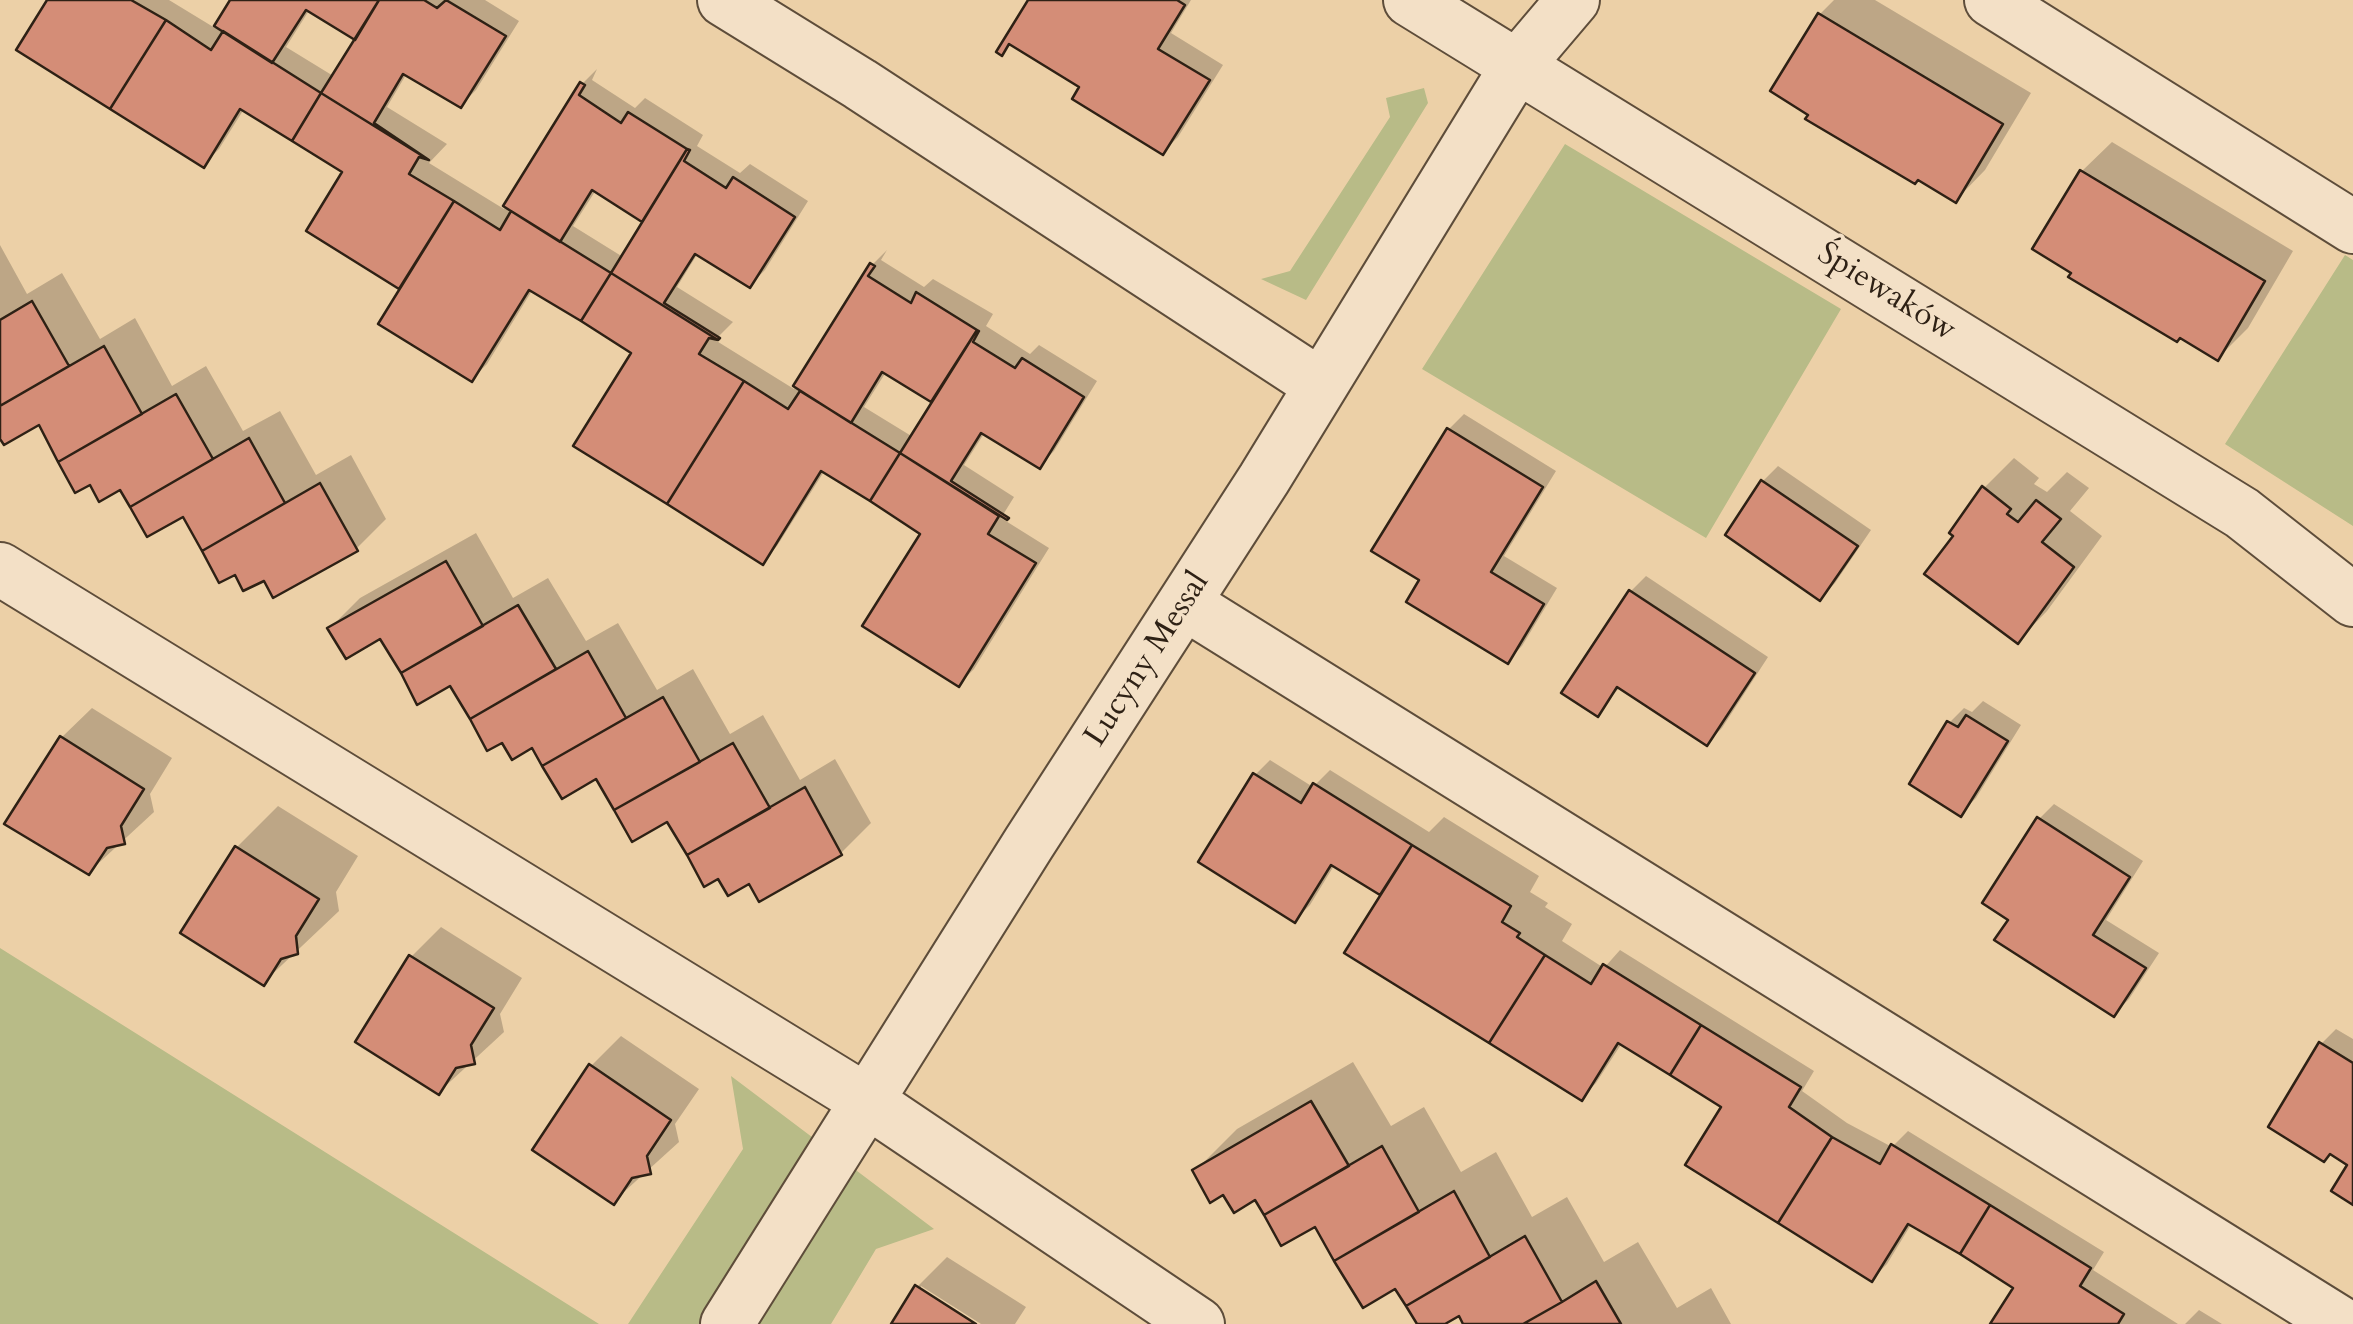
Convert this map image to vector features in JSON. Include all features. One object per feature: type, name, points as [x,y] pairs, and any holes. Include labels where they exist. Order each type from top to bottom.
[{"type":"street","points":[[724,0],[1319,384]]},
{"type":"street","name":"Śpiewaków","points":[[1410,0],[2242,512],[2353,600]]},
{"type":"street","name":"Lucyny Messal","points":[[727,1324],[1264,478],[1517,66],[1574,0]]},
{"type":"street","points":[[1991,0],[2353,227]]},
{"type":"street","points":[[0,568],[867,1101],[1198,1324]]},
{"type":"street","points":[[1184,603],[2342,1324]]},
{"type":"green space","points":[[1424,88],[1428,103],[1306,300],[1261,279],[1290,271],[1390,117],[1386,98]]},
{"type":"green space","points":[[1565,144],[1841,309],[1706,538],[1422,369]]},
{"type":"green space","points":[[2345,255],[2353,260],[2353,526],[2225,444]]},
{"type":"green space","points":[[0,948],[599,1324],[0,1324]]},
{"type":"green space","points":[[731,1076],[934,1229],[876,1249],[831,1324],[628,1324],[743,1149]]},
{"type":"building","points":[[47,0],[131,0],[166,20],[110,109],[16,50]]},
{"type":"building","points":[[230,0],[379,0],[355,40],[306,10],[272,63],[214,26]]},
{"type":"building","points":[[379,0],[424,0],[437,8],[446,0],[506,36],[461,108],[403,74],[374,123],[429,160],[321,93]]},
{"type":"building","points":[[1028,0],[1177,0],[1185,5],[1158,49],[1210,80],[1163,155],[1072,99],[1079,87],[1009,44],[1002,56],[996,52]]},
{"type":"building","points":[[1818,13],[2003,124],[1956,203],[1918,180],[1915,184],[1805,119],[1808,115],[1770,91]]},
{"type":"building","points":[[166,20],[211,50],[223,31],[321,93],[292,141],[240,109],[204,168],[110,109]]},
{"type":"building","points":[[580,82],[585,85],[579,95],[621,123],[628,112],[687,149],[642,222],[592,190],[560,242],[503,206]]},
{"type":"building","points":[[321,93],[429,160],[419,157],[409,174],[454,201],[399,289],[306,231],[342,172],[292,141]]},
{"type":"building","points":[[687,149],[690,150],[684,161],[726,188],[733,177],[795,217],[750,288],[695,254],[664,303],[718,340],[611,273]]},
{"type":"building","points":[[2080,170],[2265,281],[2218,361],[2180,338],[2177,342],[2068,277],[2071,273],[2032,249]]},
{"type":"building","points":[[454,201],[500,230],[511,211],[611,273],[581,321],[529,290],[472,382],[378,324]]},
{"type":"building","points":[[870,263],[875,266],[868,276],[911,303],[916,292],[977,330],[931,402],[882,372],[851,423],[793,386]]},
{"type":"building","points":[[611,273],[718,340],[709,338],[699,354],[744,381],[667,504],[573,446],[631,353],[581,321]]},
{"type":"building","points":[[32,301],[69,366],[0,406],[0,320]]},
{"type":"building","points":[[977,330],[973,342],[1015,368],[1022,358],[1084,397],[1040,469],[981,433],[951,481],[1007,520],[900,453]]},
{"type":"building","points":[[104,346],[142,414],[58,462],[39,425],[4,445],[0,439],[0,406]]},
{"type":"building","points":[[744,381],[788,409],[800,391],[900,453],[870,501],[821,471],[763,565],[667,504]]},
{"type":"building","points":[[176,394],[213,459],[130,507],[120,490],[99,502],[90,485],[75,493],[58,462]]},
{"type":"building","points":[[1447,428],[1543,487],[1491,572],[1544,604],[1508,664],[1406,602],[1419,580],[1371,551]]},
{"type":"building","points":[[249,438],[285,503],[202,551],[183,517],[147,537],[130,507]]},
{"type":"building","points":[[900,453],[999,516],[988,534],[1036,563],[959,687],[862,626],[920,534],[870,501]]},
{"type":"building","points":[[1761,480],[1858,546],[1820,601],[1725,535]]},
{"type":"building","points":[[320,483],[358,551],[273,598],[264,581],[243,591],[235,575],[219,583],[202,551]]},
{"type":"building","points":[[1982,486],[2011,509],[2007,514],[2018,522],[2036,500],[2061,519],[2042,542],[2074,567],[2018,644],[1924,574],[1953,536],[1949,533]]},
{"type":"building","points":[[446,561],[483,626],[401,673],[380,639],[346,659],[327,628]]},
{"type":"building","points":[[1629,590],[1755,673],[1707,746],[1617,687],[1598,717],[1561,693]]},
{"type":"building","points":[[518,605],[556,669],[470,719],[450,686],[417,705],[401,673]]},
{"type":"building","points":[[588,651],[626,718],[542,766],[532,748],[512,760],[502,743],[487,751],[470,719]]},
{"type":"building","points":[[663,697],[700,762],[614,810],[596,779],[562,799],[542,766]]},
{"type":"building","points":[[1966,715],[2008,741],[1961,817],[1909,784],[1947,721],[1958,727]]},
{"type":"building","points":[[60,736],[144,789],[121,826],[125,844],[107,848],[89,875],[4,824]]},
{"type":"building","points":[[733,743],[770,808],[687,855],[667,822],[632,842],[614,810]]},
{"type":"building","points":[[1253,773],[1301,803],[1313,783],[1412,845],[1380,895],[1331,865],[1295,923],[1198,862]]},
{"type":"building","points":[[805,787],[842,855],[759,902],[749,884],[728,896],[718,879],[704,887],[687,855]]},
{"type":"building","points":[[2037,817],[2130,877],[2093,935],[2146,968],[2114,1017],[1994,940],[2008,920],[1982,903]]},
{"type":"building","points":[[1412,845],[1511,906],[1502,922],[1545,955],[1489,1043],[1344,953]]},
{"type":"building","points":[[235,846],[319,899],[296,936],[298,954],[281,959],[264,986],[180,933]]},
{"type":"building","points":[[409,955],[494,1008],[471,1045],[475,1064],[456,1068],[439,1095],[355,1042]]},
{"type":"building","points":[[1545,955],[1591,984],[1603,964],[1701,1025],[1670,1075],[1618,1043],[1582,1101],[1489,1043]]},
{"type":"building","points":[[1701,1025],[1801,1087],[1789,1107],[1832,1137],[1778,1223],[1685,1165],[1721,1107],[1670,1075]]},
{"type":"building","points":[[2319,1042],[2353,1063],[2353,1205],[2331,1191],[2347,1165],[2330,1154],[2324,1162],[2268,1127]]},
{"type":"building","points":[[589,1064],[671,1120],[647,1156],[651,1174],[632,1178],[614,1205],[532,1150]]},
{"type":"building","points":[[1311,1101],[1349,1166],[1264,1215],[1255,1200],[1234,1213],[1223,1195],[1210,1203],[1192,1170]]},
{"type":"building","points":[[1832,1137],[1880,1164],[1891,1144],[1990,1205],[1960,1254],[1908,1224],[1872,1282],[1778,1223]]},
{"type":"building","points":[[1382,1146],[1419,1212],[1334,1261],[1315,1227],[1281,1246],[1264,1215]]},
{"type":"building","points":[[1454,1191],[1490,1257],[1406,1306],[1395,1289],[1363,1308],[1334,1261]]},
{"type":"building","points":[[1990,1205],[2091,1268],[2080,1286],[2124,1314],[2118,1324],[1990,1324],[2013,1288],[1960,1254]]},
{"type":"building","points":[[1525,1236],[1562,1302],[1523,1324],[1463,1324],[1459,1316],[1445,1324],[1417,1324],[1406,1306]]},
{"type":"building","points":[[1596,1281],[1621,1324],[1523,1324],[1562,1302]]},
{"type":"building","points":[[915,1285],[976,1324],[891,1324]]}]
